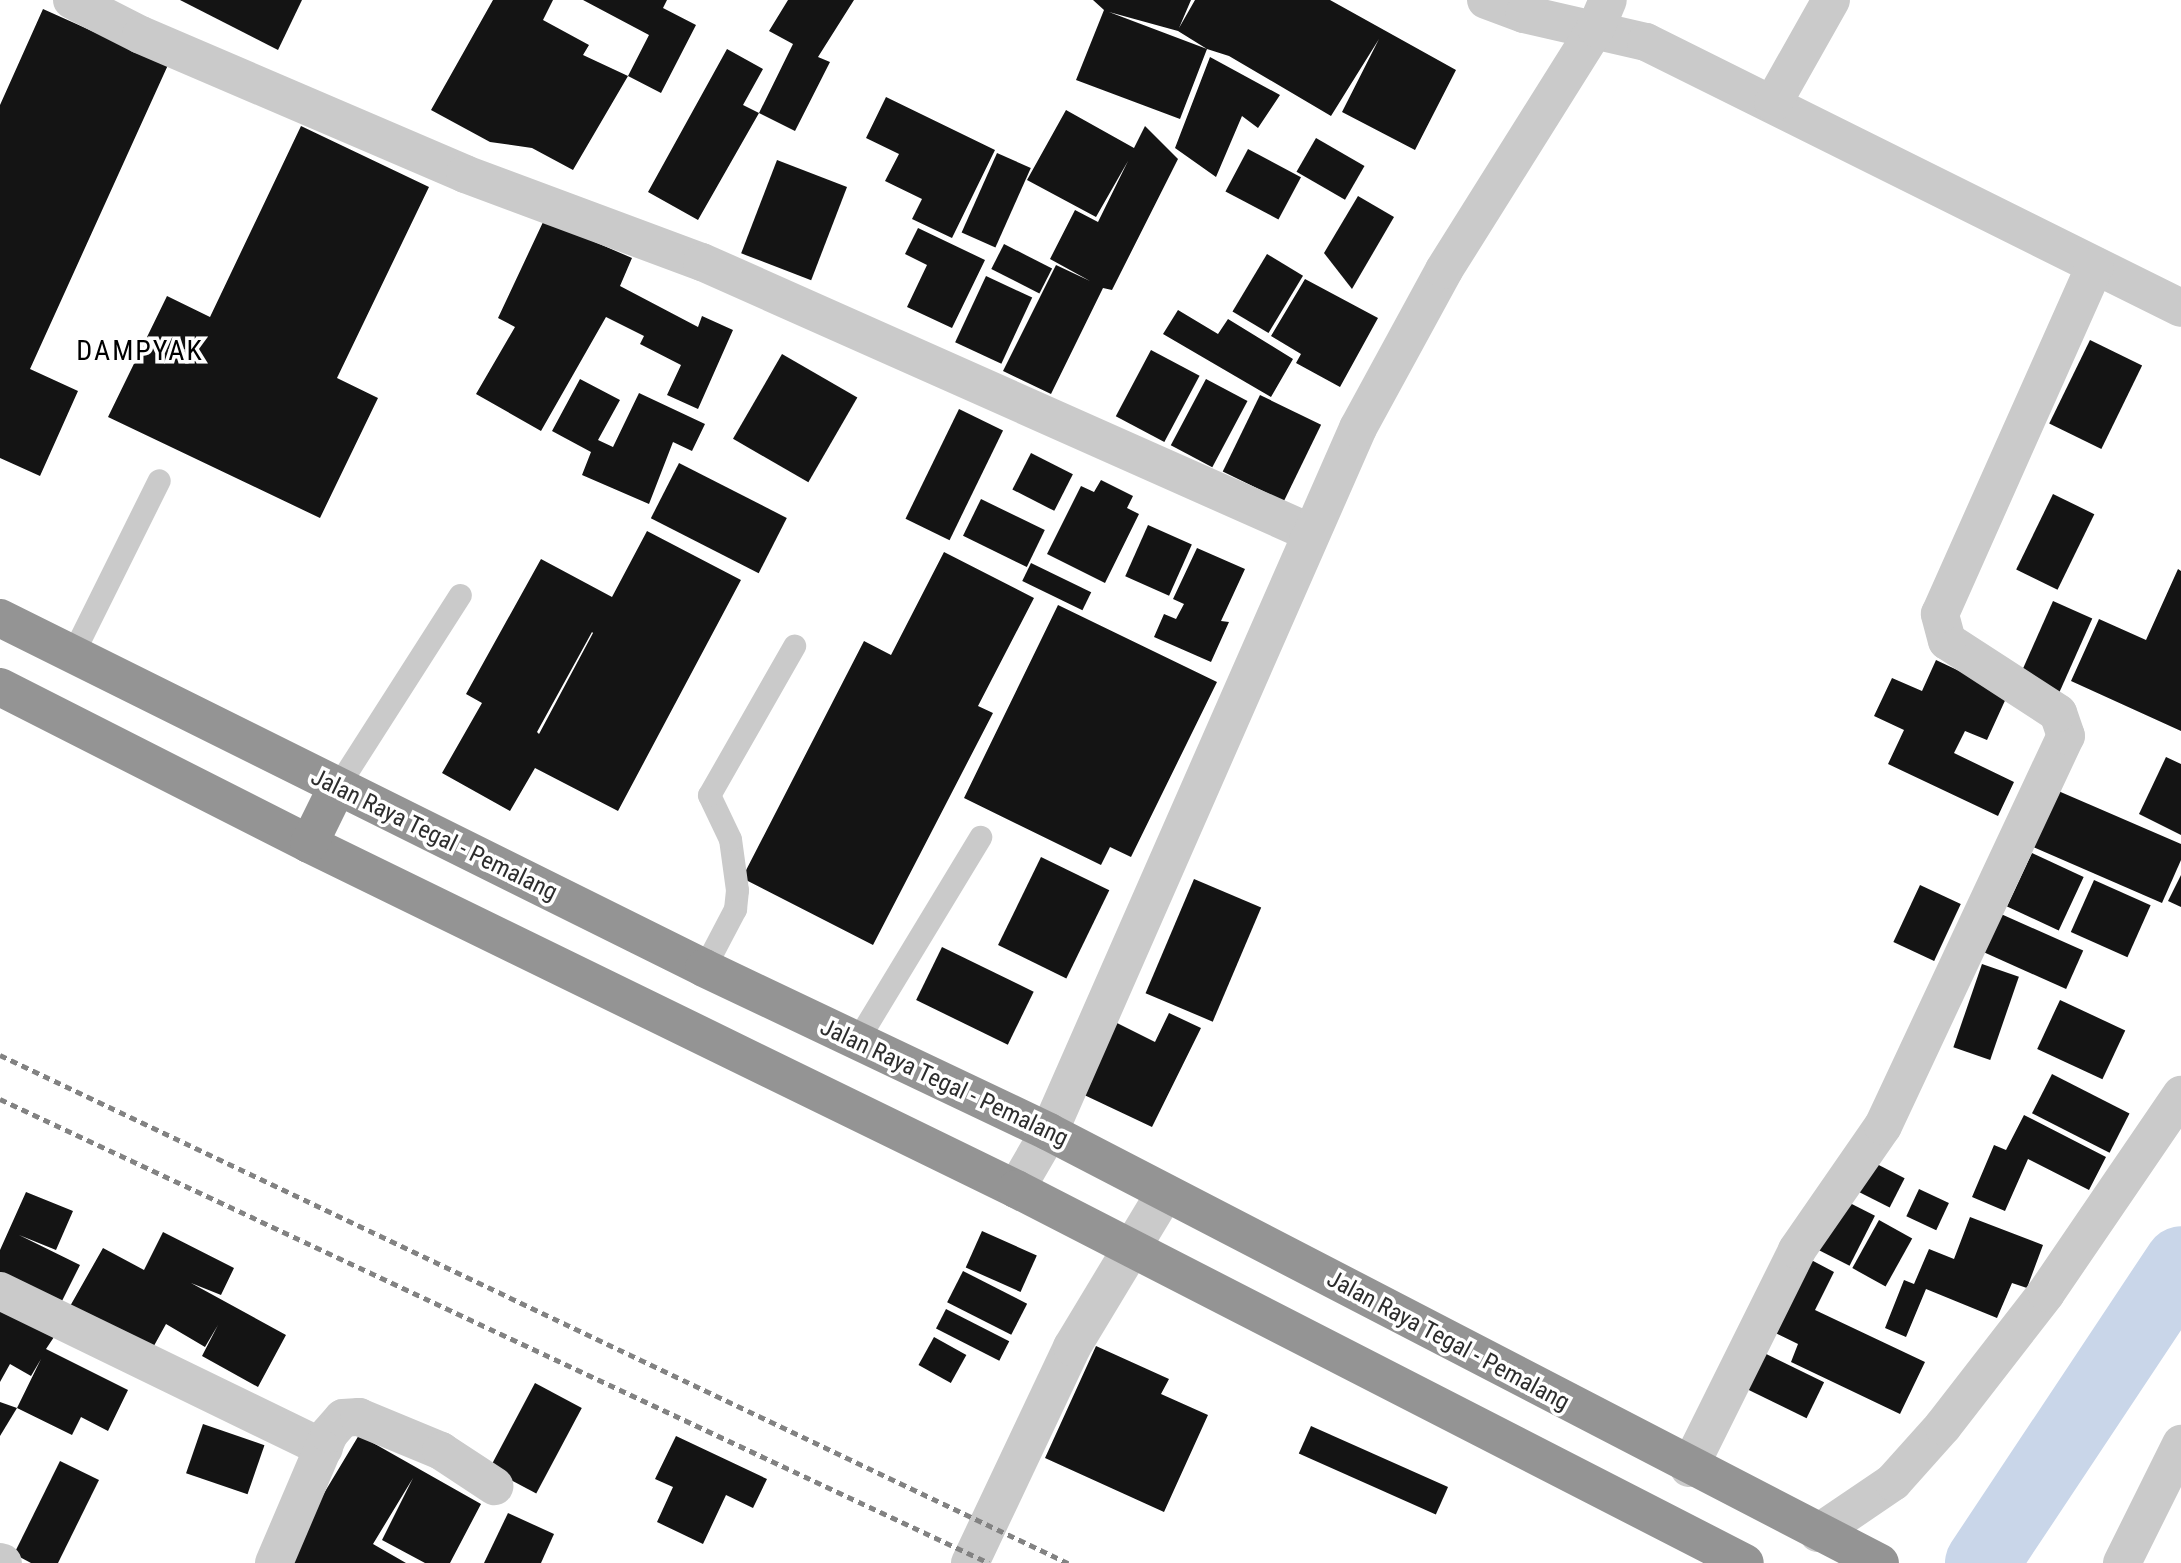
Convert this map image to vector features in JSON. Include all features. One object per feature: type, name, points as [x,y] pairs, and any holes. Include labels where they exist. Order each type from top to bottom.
[{"type":"highway","name":"Jalan Raya Tegal - Pemalang","points":[[0,618],[704,968],[1049,1132],[1689,1468],[1880,1563]]},
{"type":"highway","points":[[0,687],[309,844],[1016,1189],[1745,1563]]},
{"type":"highway","points":[[309,844],[337,787]]},
{"type":"street","points":[[72,0],[141,35],[453,169],[702,262],[1309,532]]},
{"type":"street","points":[[1486,0],[1524,14],[1602,14],[1646,42],[2181,308]]},
{"type":"street","points":[[1773,103],[1831,0]]},
{"type":"street","points":[[1016,1189],[1049,1132],[1309,532],[1358,428],[1444,270],[1602,14]]},
{"type":"street","points":[[1689,1468],[1797,1250],[1883,1126],[2066,736],[2059,713],[1947,641],[1941,614],[2095,266]]},
{"type":"street","points":[[1819,1534],[1893,1482],[1943,1426],[2046,1293],[2181,1095]]},
{"type":"street","points":[[970,1563],[1072,1347],[1165,1193]]},
{"type":"street","points":[[0,1292],[324,1448]]},
{"type":"street","points":[[274,1563],[324,1448],[342,1418],[359,1417],[441,1451],[494,1486]]},
{"type":"street","points":[[2122,1563],[2181,1444]]},
{"type":"lane","points":[[72,654],[159,480]]},
{"type":"lane","points":[[337,787],[460,595]]},
{"type":"lane","points":[[704,968],[735,909],[737,890],[730,839],[709,795],[794,646]]},
{"type":"lane","points":[[856,1042],[980,836]]},
{"type":"building","points":[[180,0],[302,0],[278,50]]},
{"type":"building","points":[[493,0],[553,0],[543,20],[589,45],[583,55],[628,76],[573,170],[532,148],[490,142],[431,110]]},
{"type":"building","points":[[583,0],[667,0],[663,8],[696,25],[661,93],[628,76],[649,35]]},
{"type":"building","points":[[788,0],[854,0],[818,57],[830,62],[795,131],[759,113],[793,44],[769,31]]},
{"type":"building","points":[[1093,0],[1191,0],[1179,28],[1195,0],[1330,0],[1456,70],[1415,150],[1342,112],[1379,39],[1331,116],[1229,56],[1207,49],[1180,119],[1076,80],[1104,10]],"holes":[[[1109,12],[1178,31],[1207,49]]]},
{"type":"building","points":[[43,9],[168,65],[30,369],[78,391],[40,476],[0,458],[0,105]]},
{"type":"building","points":[[727,49],[763,69],[743,105],[759,113],[698,220],[648,192]]},
{"type":"building","points":[[1210,57],[1280,95],[1258,128],[1242,116],[1216,177],[1175,148]]},
{"type":"building","points":[[886,97],[995,150],[952,238],[912,219],[922,199],[885,181],[899,154],[866,138]]},
{"type":"building","points":[[1066,110],[1134,148],[1145,126],[1178,159],[1112,290],[1103,288],[1051,394],[1003,371],[1056,265],[1090,281],[1050,259],[1075,210],[1098,222],[1128,161],[1096,217],[1027,180]]},
{"type":"building","points":[[301,126],[429,187],[337,378],[378,398],[320,518],[108,417],[167,296],[210,317]]},
{"type":"building","points":[[1316,138],[1364,166],[1345,200],[1296,172]]},
{"type":"building","points":[[1248,149],[1301,177],[1278,220],[1225,191]]},
{"type":"building","points":[[997,153],[1031,168],[995,248],[962,232]]},
{"type":"building","points":[[777,160],[847,187],[811,280],[741,253]]},
{"type":"building","points":[[1358,196],[1394,217],[1352,289],[1324,253]]},
{"type":"building","points":[[544,220],[632,258],[620,286],[698,327],[702,316],[733,330],[698,409],[667,395],[681,365],[640,344],[644,336],[606,317],[541,431],[476,394],[515,327],[498,318]]},
{"type":"building","points":[[918,228],[985,260],[952,328],[907,307],[927,265],[905,254]]},
{"type":"building","points":[[1004,244],[1052,269],[1039,293],[991,269]]},
{"type":"building","points":[[1267,254],[1303,276],[1268,333],[1232,311]]},
{"type":"building","points":[[986,276],[1032,298],[1001,364],[955,342]]},
{"type":"building","points":[[1305,279],[1378,318],[1340,387],[1296,363],[1301,354],[1271,336]]},
{"type":"building","points":[[1178,310],[1218,334],[1228,319],[1293,359],[1271,397],[1163,334]]},
{"type":"building","points":[[2090,340],[2142,365],[2101,449],[2049,424]]},
{"type":"building","points":[[1151,350],[1200,376],[1164,442],[1116,416]]},
{"type":"building","points":[[782,354],[857,397],[808,482],[733,439]]},
{"type":"building","points":[[580,379],[620,400],[598,440],[613,447],[639,393],[705,424],[692,451],[673,442],[649,504],[582,475],[591,452],[552,431]]},
{"type":"building","points":[[1206,379],[1247,401],[1212,467],[1171,445]]},
{"type":"building","points":[[1260,395],[1321,425],[1284,501],[1223,471]]},
{"type":"building","points":[[959,409],[1003,430],[950,540],[906,519]]},
{"type":"building","points":[[1031,453],[1073,474],[1054,511],[1012,490]]},
{"type":"building","points":[[679,463],[787,518],[759,573],[651,518]]},
{"type":"building","points":[[1101,480],[1133,496],[1127,508],[1139,514],[1105,583],[1047,554],[1081,486],[1094,492]]},
{"type":"building","points":[[2053,494],[2094,514],[2058,590],[2016,569]]},
{"type":"building","points":[[981,499],[1045,530],[1027,567],[963,536]]},
{"type":"building","points":[[1148,525],[1192,545],[1169,596],[1125,576]]},
{"type":"building","points":[[647,531],[741,580],[618,811],[535,768],[510,811],[442,773],[482,703],[466,694],[541,559],[612,597]],"holes":[[[593,633],[539,734],[537,732]]]},
{"type":"building","points":[[1197,548],[1245,569],[1221,621],[1229,622],[1211,662],[1154,637],[1164,614],[1176,619],[1184,604],[1173,599]]},
{"type":"building","points":[[944,552],[1034,598],[978,706],[993,713],[873,945],[742,878],[864,641],[891,655]]},
{"type":"building","points":[[1031,563],[1091,592],[1082,610],[1022,581]]},
{"type":"building","points":[[2178,569],[2181,571],[2181,731],[2071,681],[2099,619],[2146,640]]},
{"type":"building","points":[[2053,601],[2092,618],[2055,702],[2016,684]]},
{"type":"building","points":[[1058,605],[1217,682],[1131,857],[1110,847],[1101,865],[964,798]]},
{"type":"building","points":[[1936,660],[2008,694],[1987,740],[1965,731],[1954,753],[2014,782],[1998,816],[1888,764],[1904,730],[1874,716],[1892,678],[1922,691]]},
{"type":"building","points":[[2166,757],[2181,764],[2181,835],[2139,814]]},
{"type":"building","points":[[2056,790],[2181,844],[2181,860],[2162,903],[2031,846]]},
{"type":"building","points":[[2032,853],[2084,877],[2059,931],[2007,906]]},
{"type":"building","points":[[1041,857],[1109,890],[1066,978],[998,945]]},
{"type":"building","points":[[2181,875],[2181,907],[2168,901]]},
{"type":"building","points":[[1194,879],[1261,908],[1213,1022],[1146,993]]},
{"type":"building","points":[[2094,880],[2151,905],[2127,957],[2071,932]]},
{"type":"building","points":[[1920,885],[1961,904],[1934,961],[1893,942]]},
{"type":"building","points":[[2001,914],[2083,951],[2066,989],[1984,952]]},
{"type":"building","points":[[942,947],[1034,992],[1008,1045],[916,1000]]},
{"type":"building","points":[[1982,964],[2019,977],[1990,1060],[1953,1047]]},
{"type":"building","points":[[2060,1000],[2125,1030],[2102,1079],[2037,1049]]},
{"type":"building","points":[[1169,1013],[1201,1028],[1152,1127],[1080,1093],[1115,1022],[1155,1042]]},
{"type":"building","points":[[2052,1074],[2130,1113],[2110,1153],[2032,1113]]},
{"type":"building","points":[[2024,1115],[2106,1157],[2089,1190],[2028,1159],[2005,1211],[1972,1197],[1994,1145],[2006,1150]]},
{"type":"building","points":[[1869,1160],[1905,1178],[1890,1208],[1854,1189]]},
{"type":"building","points":[[1919,1189],[1949,1203],[1936,1230],[1906,1216]]},
{"type":"building","points":[[26,1192],[73,1211],[56,1250],[19,1235],[80,1265],[56,1313],[0,1285],[0,1250]]},
{"type":"building","points":[[1842,1199],[1875,1216],[1850,1266],[1817,1249]]},
{"type":"building","points":[[1970,1217],[2043,1245],[2027,1288],[2012,1283],[1997,1318],[1926,1289],[1906,1337],[1885,1328],[1904,1280],[1914,1284],[1929,1249],[1954,1259]]},
{"type":"building","points":[[1879,1220],[1912,1238],[1886,1287],[1852,1268]]},
{"type":"building","points":[[982,1231],[1037,1255],[1021,1292],[966,1268]]},
{"type":"building","points":[[163,1232],[234,1268],[221,1295],[191,1283],[286,1335],[258,1387],[202,1356],[218,1325],[205,1347],[166,1324],[150,1353],[69,1308],[103,1248],[144,1270]]},
{"type":"building","points":[[1798,1253],[1834,1272],[1815,1310],[1925,1362],[1900,1414],[1791,1362],[1798,1344],[1761,1326]]},
{"type":"building","points":[[963,1271],[1027,1304],[1011,1335],[947,1302]]},
{"type":"building","points":[[946,1309],[1009,1341],[999,1361],[936,1329]]},
{"type":"building","points":[[0,1311],[54,1337],[46,1349],[128,1390],[108,1431],[81,1417],[72,1435],[17,1408],[41,1359],[31,1376],[10,1364],[0,1382]]},
{"type":"building","points":[[934,1337],[966,1355],[951,1383],[918,1365]]},
{"type":"building","points":[[1096,1346],[1169,1379],[1161,1394],[1208,1415],[1164,1512],[1045,1458]]},
{"type":"building","points":[[1754,1348],[1824,1382],[1807,1418],[1736,1384]]},
{"type":"building","points":[[535,1383],[582,1408],[536,1494],[489,1469]]},
{"type":"building","points":[[0,1402],[17,1408],[0,1436]]},
{"type":"building","points":[[203,1424],[264,1445],[248,1494],[186,1473]]},
{"type":"building","points":[[1311,1426],[1448,1487],[1436,1514],[1299,1453]]},
{"type":"building","points":[[359,1435],[481,1504],[450,1563],[425,1563],[382,1540],[413,1478],[373,1544],[406,1563],[282,1563]]},
{"type":"building","points":[[676,1436],[767,1479],[753,1508],[726,1495],[703,1544],[657,1522],[673,1487],[655,1479]]},
{"type":"building","points":[[60,1461],[99,1480],[58,1563],[31,1563],[14,1554]]},
{"type":"building","points":[[508,1513],[554,1534],[541,1563],[484,1563]]},
{"type":"waterway","points":[[1982,1563],[2181,1263]]},
{"type":"railway","points":[[0,1055],[1068,1563]]},
{"type":"railway","points":[[0,1099],[989,1563]]},
{"type":"district","name":"DAMPYAK","points":[[140,351]]}]
